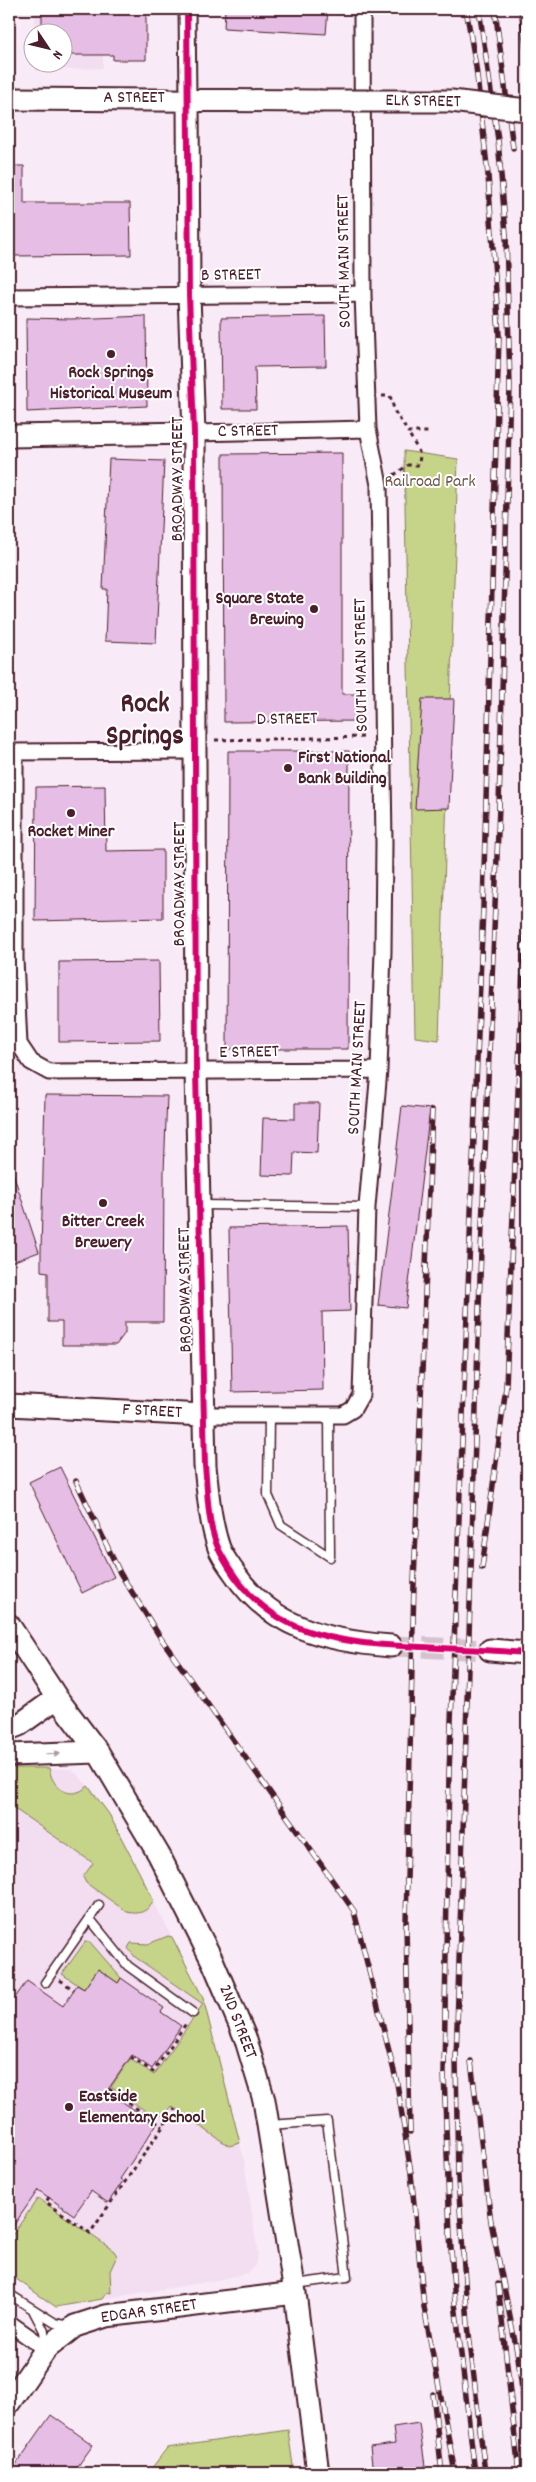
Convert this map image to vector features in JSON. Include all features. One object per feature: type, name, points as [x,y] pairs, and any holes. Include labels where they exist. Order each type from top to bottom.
[{"type":"street","name":"BROADWAY STREET","points":[[187,9],[189,296],[194,434],[196,1072],[203,1415],[210,1518],[220,1551],[242,1586],[267,1610],[291,1624],[318,1636],[351,1643],[391,1646]]},
{"type":"street","name":"SOUTH MAIN STREET","points":[[353,1409],[361,1395],[367,1207],[379,1070],[384,853],[379,485],[368,429],[364,294],[362,9]]},
{"type":"street","name":"A STREET","points":[[9,99],[188,98],[318,100]]},
{"type":"street","name":"ELK STREET","points":[[318,100],[451,101],[527,110]]},
{"type":"street","name":"B STREET","points":[[9,297],[364,294]]},
{"type":"street","name":"C STREET","points":[[9,436],[194,434],[368,429]]},
{"type":"street","points":[[12,752],[194,746]]},
{"type":"street","name":"E STREET","points":[[12,752],[15,959],[19,1044],[32,1062],[49,1072],[379,1070]]},
{"type":"street","name":"F STREET","points":[[9,1405],[203,1415],[343,1415],[353,1409]]},
{"type":"street","name":"2ND STREET","points":[[9,1625],[57,1698],[98,1752],[159,1856],[213,1962],[245,2037],[264,2100],[294,2289],[318,2473]]},
{"type":"street","points":[[490,1650],[527,1653]]},
{"type":"street","points":[[9,1729],[19,1725],[57,1698]]},
{"type":"street","points":[[9,1755],[98,1752]]},
{"type":"street","name":"EDGAR STREET","points":[[9,2402],[46,2349],[75,2326],[106,2316],[294,2289]]},
{"type":"street","points":[[9,2323],[46,2349]]},
{"type":"lane","points":[[199,1205],[367,1207]]},
{"type":"lane","points":[[270,1415],[268,1495],[281,1525],[330,1557],[329,1415]]},
{"type":"lane","points":[[45,1983],[99,1906]]},
{"type":"lane","points":[[90,1919],[128,1966],[194,2013]]},
{"type":"lane","points":[[268,2125],[327,2121],[347,2277],[294,2289]]},
{"type":"lane","points":[[9,2294],[34,2312],[55,2323],[75,2326]]},
{"type":"lane","points":[[34,2312],[44,2331],[46,2349]]},
{"type":"path","points":[[367,396],[390,396],[394,412],[420,454],[420,465],[408,465],[379,485]]},
{"type":"path","points":[[408,432],[429,432]]},
{"type":"path","points":[[9,1990],[16,1980]]},
{"type":"path","points":[[131,2057],[153,2072],[194,2013]]},
{"type":"path","points":[[109,2089],[163,2126]]},
{"type":"path","points":[[49,2197],[46,2202],[90,2233],[175,2109]]},
{"type":"path","points":[[65,2216],[69,2211]]},
{"type":"shaded area","points":[[35,9],[103,9],[103,68],[72,69],[72,22],[35,22]]},
{"type":"shaded area","points":[[9,1768],[72,1769],[88,1786],[109,1814],[203,1998],[244,2160],[258,2254],[255,2266],[248,2273],[212,2281],[56,2307],[9,2274]]},
{"type":"green space","name":"Railroad Park","points":[[404,451],[458,459],[439,1040],[415,1037]]},
{"type":"green space","points":[[9,1768],[49,1768],[58,1787],[69,1793],[81,1791],[88,1786],[109,1814],[154,1901],[149,1908],[139,1913],[127,1912],[86,1883],[83,1877],[93,1863],[9,1805]]},
{"type":"green space","points":[[168,1936],[172,1937],[203,1998],[240,2143],[229,2146],[171,2106],[165,2114],[154,2117],[111,2087],[130,2059],[154,2075],[203,2004],[135,1957],[128,1948],[131,1943],[148,1944]]},
{"type":"green space","points":[[85,1942],[90,1942],[121,1978],[118,1983],[98,1969],[84,1989],[62,1974]]},
{"type":"green space","points":[[38,2198],[114,2251],[117,2256],[110,2271],[111,2293],[107,2292],[102,2299],[56,2307],[9,2274],[9,2240]]},
{"type":"green space","points":[[288,2430],[294,2473],[148,2473],[167,2448]]},
{"type":"building","points":[[42,9],[146,9],[146,60],[113,60],[113,55],[72,55],[72,22],[42,22]]},
{"type":"building","points":[[225,9],[328,9],[326,34],[224,28]]},
{"type":"building","points":[[9,166],[24,166],[24,203],[130,203],[131,255],[9,256]]},
{"type":"building","points":[[146,316],[147,406],[27,412],[26,318],[71,319]]},
{"type":"building","points":[[325,316],[326,366],[255,367],[256,409],[222,409],[221,318]]},
{"type":"building","points":[[342,453],[342,694],[359,694],[360,721],[224,722],[223,454]]},
{"type":"building","points":[[109,459],[164,461],[156,643],[105,641],[107,589],[103,589]]},
{"type":"building","points":[[422,699],[454,699],[449,808],[415,809]]},
{"type":"building","points":[[228,751],[349,751],[348,1049],[227,1049]]},
{"type":"building","points":[[105,786],[106,851],[163,850],[163,918],[35,921],[36,787]]},
{"type":"building","points":[[159,961],[160,1041],[59,1042],[59,962]]},
{"type":"building","points":[[45,1095],[167,1096],[164,1172],[163,1322],[125,1322],[125,1333],[116,1345],[62,1345],[62,1322],[48,1322],[48,1272],[41,1271]]},
{"type":"building","points":[[295,1103],[319,1103],[317,1153],[294,1152],[293,1176],[261,1175],[263,1118],[295,1119]]},
{"type":"building","points":[[402,1106],[430,1109],[406,1308],[378,1305]]},
{"type":"building","points":[[12,1170],[39,1252],[9,1263],[9,1171]]},
{"type":"building","points":[[348,1226],[350,1311],[322,1312],[323,1390],[232,1392],[229,1228]]},
{"type":"building","points":[[60,1467],[114,1577],[82,1593],[29,1482]]},
{"type":"building","name":"Eastside Elementary School","points":[[98,1969],[118,1983],[121,1978],[164,2008],[161,2012],[181,2026],[152,2069],[132,2055],[107,2091],[156,2125],[120,2179],[123,2181],[108,2203],[91,2191],[74,2215],[38,2190],[9,2232],[9,2006],[27,1981],[63,2006],[77,1985],[84,1989]]},
{"type":"building","points":[[51,2415],[93,2445],[73,2473],[10,2473]]},
{"type":"building","points":[[419,2423],[426,2473],[373,2473],[370,2447],[395,2444],[393,2427]]},
{"type":"tunnel","points":[[391,1646],[490,1650]]},
{"type":"railway","points":[[466,9],[476,67],[488,175],[499,335],[483,907],[449,1773],[444,2073],[450,2235],[455,2303],[475,2473]]},
{"type":"railway","points":[[479,9],[498,140],[506,234],[510,385],[499,807],[480,1277],[456,2060],[458,2179],[468,2325],[485,2473]]},
{"type":"railway","points":[[495,9],[513,148]]},
{"type":"railway","points":[[521,9],[527,52]]},
{"type":"railway","points":[[482,1568],[506,1387],[527,870]]},
{"type":"railway","points":[[410,2132],[406,1923],[414,1583],[432,1110]]},
{"type":"railway","points":[[76,1481],[120,1573],[160,1637],[354,1911],[397,2083],[411,2173],[424,2307],[455,2473]]},
{"type":"railway","points":[[471,2061],[491,2222],[518,2357],[527,2431]]},
{"type":"railway","points":[[498,2284],[519,2473]]},
{"type":"railway","points":[[433,2394],[442,2473]]},
{"type":"cycle path","points":[[187,9],[189,295],[194,433],[196,1072],[205,1466],[210,1521],[220,1552],[237,1580],[258,1602],[280,1618],[305,1630],[331,1638],[360,1642],[527,1653]]},
{"type":"place","name":"Rock Springs Historical Museum","points":[[111,354]]},
{"type":"place","name":"Square State Brewing","points":[[314,609]]},
{"type":"place","name":"First National Bank Building","points":[[288,768]]},
{"type":"place","name":"Rocket Miner","points":[[71,813]]},
{"type":"place","name":"Bitter Creek Brewery","points":[[103,1203]]},
{"type":"place","name":"Eastside Elementary School","points":[[69,2107]]},
{"type":"district","name":"Rock Springs","points":[[145,722]]}]
